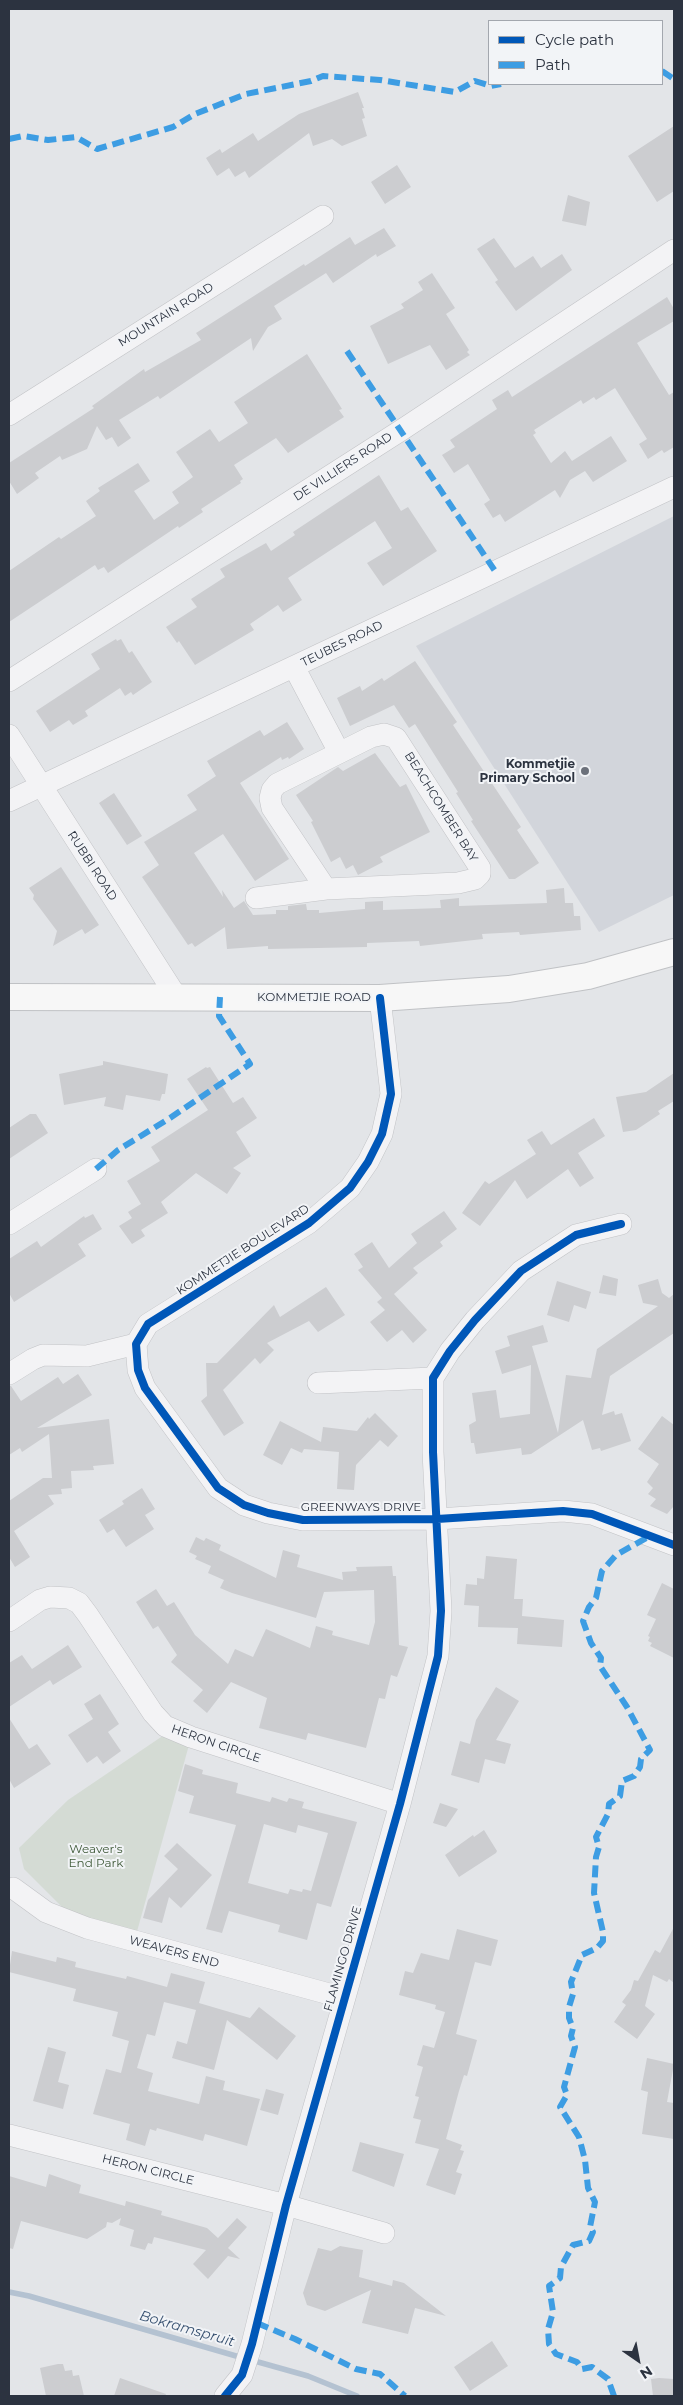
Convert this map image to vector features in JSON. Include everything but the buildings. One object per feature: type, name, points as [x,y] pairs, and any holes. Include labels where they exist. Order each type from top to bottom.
[{"type":"main road","name":"KOMMETJIE ROAD","points":[[9,997],[380,998],[529,986],[588,976],[674,952]]},
{"type":"street","name":"MOUNTAIN ROAD","points":[[9,415],[322,216]]},
{"type":"street","name":"DE VILLIERS ROAD","points":[[9,681],[400,431],[674,250]]},
{"type":"street","name":"TEUBES ROAD","points":[[9,801],[674,487]]},
{"type":"street","points":[[294,667],[339,752]]},
{"type":"street","name":"BEACHCOMBER BAY","points":[[256,898],[326,889],[458,883],[475,879],[480,874],[480,868],[396,738],[384,734],[370,737],[277,784],[272,790],[270,798],[272,808],[326,889]]},
{"type":"street","name":"RUBBI ROAD","points":[[9,735],[176,996]]},
{"type":"street","name":"KOMMETJIE BOULEVARD","points":[[136,1344],[148,1324],[309,1223],[350,1188],[368,1162],[382,1134],[391,1094],[380,998]]},
{"type":"street","points":[[9,1224],[96,1169]]},
{"type":"street","points":[[318,1383],[433,1378],[462,1335],[521,1271],[576,1235],[621,1224]]},
{"type":"street","points":[[9,1374],[43,1355],[87,1356],[136,1344]]},
{"type":"street","name":"GREENWAYS DRIVE","points":[[136,1344],[138,1370],[145,1388],[158,1408],[218,1488],[244,1505],[268,1513],[303,1520],[437,1519],[563,1511],[592,1514],[674,1545]]},
{"type":"street","name":"FLAMINGO DRIVE","points":[[225,2396],[242,2375],[252,2344],[286,2205],[400,1804],[438,1656],[441,1611],[433,1452],[433,1378]]},
{"type":"street","name":"HERON CIRCLE","points":[[9,1621],[45,1598],[69,1598],[79,1603],[88,1615],[153,1713],[164,1726],[191,1737],[400,1804]]},
{"type":"street","name":"WEAVERS END","points":[[13,1888],[46,1912],[79,1925],[344,1998]]},
{"type":"street","name":"HERON CIRCLE","points":[[9,2135],[286,2205],[384,2233]]},
{"type":"shaded area","name":"Kommetjie Primary School","points":[[674,516],[674,895],[599,932],[416,646]]},
{"type":"green space","name":"Weaver's End Park","points":[[167,1733],[189,1745],[136,1935],[69,1914],[24,1869],[19,1848],[68,1800]]},
{"type":"waterway","name":"Bokramspruit","points":[[9,2292],[29,2296],[243,2358]]},
{"type":"waterway","name":"Bokramspruit","points":[[251,2360],[308,2376],[357,2396]]},
{"type":"marked path","points":[[663,72],[674,79]]},
{"type":"marked path","points":[[9,139],[23,136],[48,140],[76,137],[97,149],[173,127],[195,114],[246,94],[311,81],[323,76],[380,80],[455,92],[475,81],[491,86],[496,85]]},
{"type":"marked path","points":[[347,351],[495,571]]},
{"type":"marked path","points":[[96,1169],[118,1150],[170,1118],[250,1064],[219,1016],[220,997]]},
{"type":"marked path","points":[[614,2396],[608,2379],[592,2367],[582,2369],[577,2362],[556,2354],[549,2344],[548,2329],[553,2312],[549,2286],[560,2278],[561,2267],[573,2245],[589,2241],[593,2232],[590,2227],[595,2202],[588,2188],[585,2160],[579,2137],[560,2107],[567,2095],[564,2087],[575,2047],[571,2036],[573,2028],[569,2018],[569,2007],[573,1994],[571,1982],[582,1955],[597,1948],[603,1941],[603,1932],[594,1893],[596,1857],[599,1847],[596,1837],[608,1814],[609,1804],[620,1796],[622,1781],[634,1776],[640,1767],[641,1759],[650,1750],[627,1707],[600,1666],[601,1658],[591,1643],[583,1621],[589,1607],[596,1598],[602,1571],[616,1555],[650,1536]]},
{"type":"marked path","points":[[257,2323],[295,2339],[356,2369],[380,2374],[405,2396]]},
{"type":"cycle path","points":[[380,998],[391,1094],[382,1134],[368,1162],[350,1188],[309,1223],[148,1324],[136,1344],[138,1370],[145,1388],[218,1488],[244,1505],[268,1513],[303,1520],[437,1519],[563,1511],[592,1514],[674,1545]]},
{"type":"cycle path","points":[[225,2396],[242,2375],[252,2344],[286,2205],[400,1804],[438,1656],[441,1611],[433,1452],[433,1378],[450,1351],[475,1320],[521,1271],[576,1235],[621,1224]]},
{"type":"place","name":"Kommetjie Primary School","points":[[585,771]]}]
